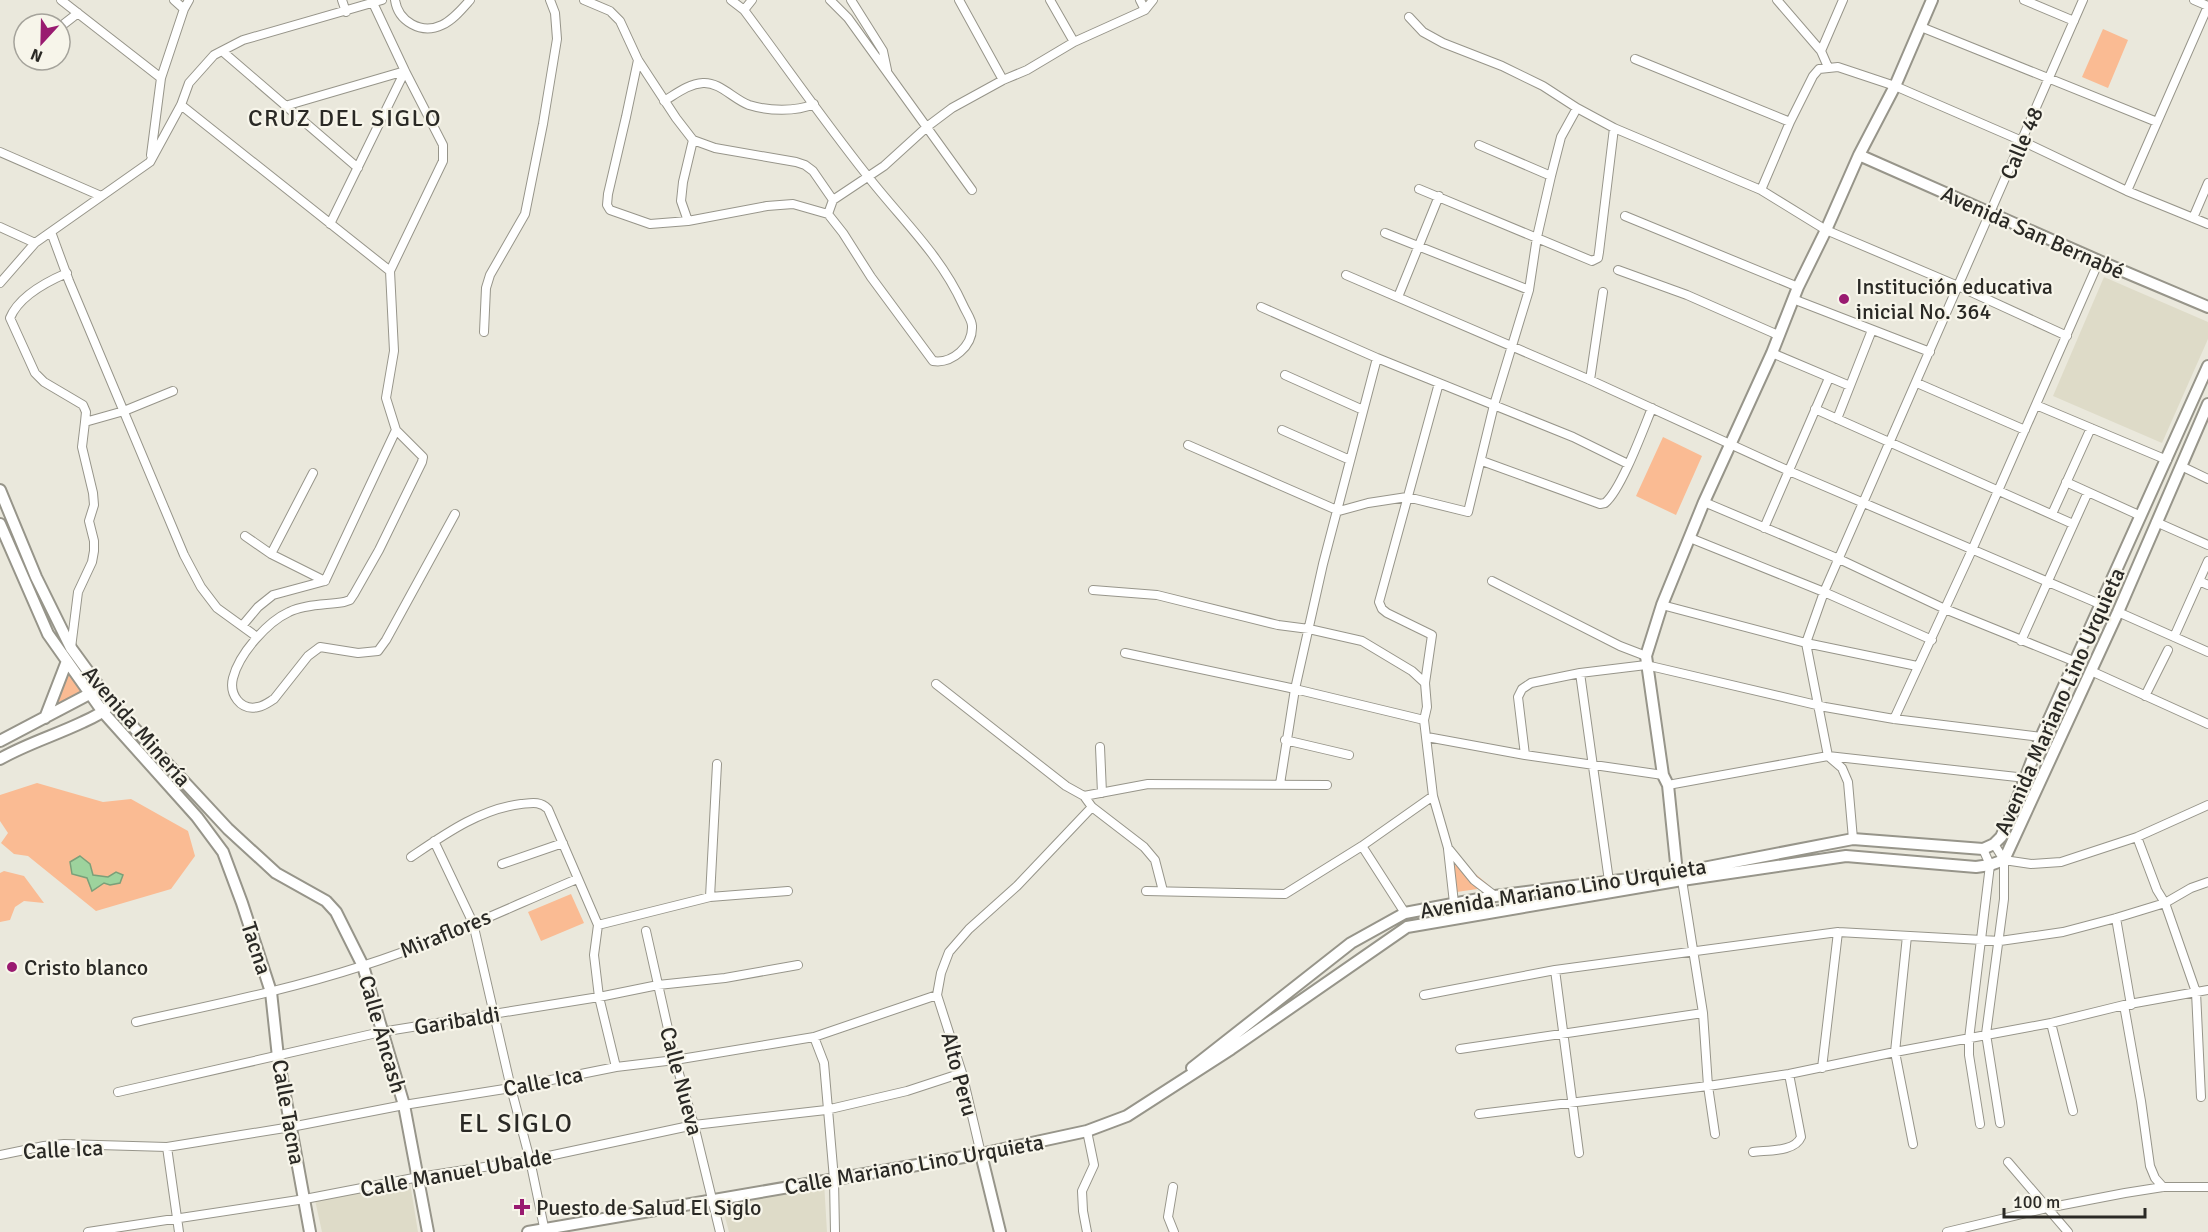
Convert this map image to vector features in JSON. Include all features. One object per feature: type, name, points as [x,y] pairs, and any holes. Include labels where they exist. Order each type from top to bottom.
[{"type":"main road","points":[[1679,877],[1646,661],[1662,605],[1704,502],[1772,353],[1798,287],[1859,155],[1894,86],[1932,0]]},
{"type":"main road","name":"Avenida San Bernabé","points":[[1859,155],[2208,307]]},
{"type":"main road","name":"Avenida Mariano Lino Urquieta","points":[[1164,1092],[1232,1049],[1407,927],[1679,877],[1853,839],[1983,849],[1995,844],[2010,818],[2041,737],[2208,366]]},
{"type":"main road","name":"Avenida Mariano Lino Urquieta","points":[[1164,1092],[1212,1050],[1351,943],[1405,912],[1495,896],[1609,881],[1679,877],[1846,856],[1976,867],[2004,860],[2118,612],[2208,404]]},
{"type":"main road","name":"Avenida Minería","points":[[0,490],[36,577],[95,691],[103,712],[197,817],[223,852],[243,903]]},
{"type":"main road","name":"Avenida Minería","points":[[0,524],[48,634],[67,661],[95,691],[111,703],[228,829],[276,873]]},
{"type":"main road","points":[[45,718],[67,661]]},
{"type":"main road","points":[[13,752],[2,740],[95,691]]},
{"type":"main road","points":[[0,759],[103,712],[111,703]]},
{"type":"main road","name":"Calle Áncash","points":[[276,873],[326,900],[336,912],[363,966],[404,1105],[428,1232]]},
{"type":"main road","name":"Tacna","points":[[243,903],[271,992]]},
{"type":"main road","name":"Calle Tacna","points":[[271,992],[279,1057],[310,1232]]},
{"type":"main road","name":"Calle Mariano Lino Urquieta","points":[[528,1232],[981,1154],[1087,1131],[1127,1116],[1164,1092]]},
{"type":"main road","points":[[981,1154],[1000,1232]]},
{"type":"street","points":[[60,0],[161,78]]},
{"type":"street","points":[[174,0],[184,9]]},
{"type":"street","points":[[150,162],[161,78],[189,0]]},
{"type":"street","points":[[342,0],[346,12]]},
{"type":"street","points":[[395,0],[396,9],[403,19],[428,29],[441,25],[460,12],[470,0]]},
{"type":"street","points":[[484,332],[486,288],[490,275],[525,214],[543,124],[557,39],[555,13],[550,0]]},
{"type":"street","points":[[584,0],[610,11],[620,21],[638,60],[664,101],[693,140],[715,147],[805,165],[813,171],[833,200]]},
{"type":"street","points":[[638,60],[607,205],[610,210],[615,214],[650,224],[688,221],[767,206],[793,204],[828,214],[933,361],[941,362],[959,354],[970,338],[972,325],[959,296],[920,236],[867,176],[744,10],[731,0]]},
{"type":"street","points":[[744,10],[752,0]]},
{"type":"street","points":[[830,0],[848,18],[972,190]]},
{"type":"street","points":[[851,0],[883,51],[888,73]]},
{"type":"street","points":[[959,0],[1003,80]]},
{"type":"street","points":[[1050,0],[1074,42]]},
{"type":"street","points":[[1140,0],[1145,10]]},
{"type":"street","points":[[828,214],[833,200],[884,166],[928,126],[952,108],[1003,80],[1028,70],[1074,42],[1145,10],[1153,0]]},
{"type":"street","points":[[1777,0],[1821,51],[1828,67]]},
{"type":"street","points":[[1821,51],[1843,0]]},
{"type":"street","points":[[2024,0],[2074,21]]},
{"type":"street","name":"Calle 48","points":[[1806,643],[1824,592],[2083,0]]},
{"type":"street","points":[[2127,191],[2208,6],[2194,0]]},
{"type":"street","points":[[0,283],[35,243],[150,162],[181,105],[189,83],[214,55],[243,40],[377,2],[405,71],[443,145],[444,153],[443,161],[390,271],[394,351],[386,398],[396,430],[420,453],[423,457],[422,462],[379,550],[350,600],[295,609],[286,613],[257,637],[239,662],[233,679],[232,690],[235,700],[255,708],[274,699],[308,656],[321,647],[358,653],[378,651],[455,514]]},
{"type":"street","points":[[72,18],[78,14]]},
{"type":"street","points":[[1409,17],[1423,32],[1443,43],[1532,81],[1614,128],[1761,190],[1826,230],[1958,286],[2067,336]]},
{"type":"street","points":[[1921,27],[2157,122]]},
{"type":"street","points":[[222,51],[358,168]]},
{"type":"street","points":[[1635,59],[1790,122]]},
{"type":"street","points":[[1761,190],[1790,122],[1813,76],[1819,69],[1838,67],[1894,86],[2022,141],[2127,191],[2208,224]]},
{"type":"street","points":[[285,106],[405,71]]},
{"type":"street","points":[[330,224],[405,71]]},
{"type":"street","points":[[664,101],[689,86],[704,83],[719,87],[749,105],[794,111],[814,104]]},
{"type":"street","points":[[181,105],[390,271]]},
{"type":"street","points":[[1188,445],[1339,511],[1368,503],[1407,497],[1468,512],[1494,405],[1529,290],[1537,237],[1551,176],[1562,136],[1577,108]]},
{"type":"street","points":[[1419,189],[1592,261],[1598,258],[1614,128]]},
{"type":"street","points":[[688,221],[681,201],[693,140]]},
{"type":"street","points":[[1479,145],[1551,176]]},
{"type":"street","points":[[0,152],[101,196]]},
{"type":"street","points":[[2193,218],[2208,183]]},
{"type":"street","points":[[1398,297],[1439,196]]},
{"type":"street","points":[[1625,216],[1798,287]]},
{"type":"street","points":[[0,227],[35,243]]},
{"type":"street","points":[[51,232],[184,555],[201,587],[218,608],[257,637]]},
{"type":"street","points":[[1385,233],[1529,290]]},
{"type":"street","points":[[1894,719],[1917,666],[1932,640],[2099,261]]},
{"type":"street","points":[[1618,270],[1687,295],[1778,335]]},
{"type":"street","points":[[67,273],[31,292],[12,312],[10,318],[35,373],[44,382],[83,405],[86,412],[82,447],[93,493],[94,505],[89,521],[94,551],[92,562],[78,592],[71,648]]},
{"type":"street","points":[[1346,275],[1590,380],[1789,471],[2102,605]]},
{"type":"street","points":[[1590,380],[1603,292]]},
{"type":"street","points":[[1793,299],[1930,352]]},
{"type":"street","points":[[1261,307],[1377,358],[1573,437],[1628,464]]},
{"type":"street","points":[[1837,418],[1872,330]]},
{"type":"street","points":[[1772,353],[1850,386]]},
{"type":"street","points":[[1280,784],[1294,689],[1323,564],[1339,511],[1377,358]]},
{"type":"street","points":[[1285,375],[1363,410]]},
{"type":"street","points":[[1764,528],[1829,378]]},
{"type":"street","points":[[1439,383],[1379,602],[1387,613],[1432,635],[1425,683],[1427,707],[1424,720],[1433,796],[1448,848],[1454,903]]},
{"type":"street","points":[[1917,383],[2025,430]]},
{"type":"street","points":[[85,423],[124,411],[173,391]]},
{"type":"street","points":[[2036,405],[2167,460]]},
{"type":"street","points":[[1482,461],[1600,504],[1608,501],[1628,464],[1652,408]]},
{"type":"street","points":[[1815,409],[2073,524]]},
{"type":"street","points":[[2052,514],[2091,428]]},
{"type":"street","points":[[242,626],[258,606],[273,596],[325,581],[396,430]]},
{"type":"street","points":[[1282,430],[1350,460]]},
{"type":"street","points":[[2181,466],[2208,479]]},
{"type":"street","points":[[271,554],[313,472]]},
{"type":"street","points":[[2066,482],[2141,516]]},
{"type":"street","points":[[2021,641],[2088,492]]},
{"type":"street","points":[[1704,502],[1839,559],[1945,609],[2076,662]]},
{"type":"street","points":[[2156,522],[2208,546]]},
{"type":"street","points":[[244,536],[271,554],[325,581]]},
{"type":"street","points":[[1690,538],[1824,592],[1932,640]]},
{"type":"street","points":[[2174,637],[2208,561]]},
{"type":"street","points":[[1492,581],[1646,661],[1817,705],[1894,719],[2041,737]]},
{"type":"street","points":[[2199,581],[2208,585]]},
{"type":"street","points":[[1094,590],[1157,595],[1278,625],[1309,629],[1362,641],[1412,671],[1425,683]]},
{"type":"street","points":[[1662,605],[1806,643],[1917,666]]},
{"type":"street","points":[[2118,612],[2208,652]]},
{"type":"street","points":[[1806,643],[1828,756],[1842,768],[1848,782],[1853,839]]},
{"type":"street","points":[[2145,696],[2168,650]]},
{"type":"street","points":[[1125,653],[1294,689],[1424,720]]},
{"type":"street","points":[[1525,755],[1519,693],[1531,683],[1646,661]]},
{"type":"street","points":[[2091,671],[2208,724]]},
{"type":"street","points":[[1580,673],[1609,881]]},
{"type":"street","points":[[936,684],[1066,786],[1084,796],[1092,807],[1144,847],[1155,860],[1163,891]]},
{"type":"street","points":[[1427,737],[1593,765],[1665,780],[1828,756],[2026,778]]},
{"type":"street","points":[[1286,740],[1349,755]]},
{"type":"street","points":[[1100,747],[1102,793]]},
{"type":"street","points":[[710,897],[717,764]]},
{"type":"street","points":[[1084,796],[1148,784],[1327,785]]},
{"type":"street","points":[[1146,891],[1285,894],[1362,846],[1433,796]]},
{"type":"street","points":[[411,857],[469,820],[504,806],[536,802],[548,809],[598,925],[594,955],[599,997],[616,1067]]},
{"type":"street","points":[[2004,860],[2031,864],[2061,862],[2137,837],[2208,805]]},
{"type":"street","points":[[937,995],[941,973],[949,952],[969,929],[1017,886],[1092,807]]},
{"type":"street","points":[[2137,837],[2157,890],[2165,903],[2196,992],[2201,1096]]},
{"type":"street","points":[[434,841],[473,923],[545,1230]]},
{"type":"street","points":[[502,864],[564,843]]},
{"type":"street","points":[[1995,844],[2004,860],[2004,899],[1986,1034],[2000,1123]]},
{"type":"street","points":[[1362,846],[1405,912]]},
{"type":"street","points":[[1448,848],[1474,880],[1495,896]]},
{"type":"street","points":[[1980,1124],[1969,1055],[1969,1039],[1990,865],[1983,849]]},
{"type":"street","points":[[1679,877],[1694,951],[1703,1013],[1708,1086],[1715,1134]]},
{"type":"street","name":"Miraflores","points":[[136,1022],[271,992],[363,966],[577,879]]},
{"type":"street","points":[[1424,995],[1555,970],[1838,932],[2000,941],[2063,932],[2165,903],[2208,882]]},
{"type":"street","points":[[598,925],[710,897],[788,891]]},
{"type":"street","points":[[2116,918],[2150,1166],[2154,1178],[2163,1187]]},
{"type":"street","name":"Calle Nueva","points":[[646,931],[675,1060],[694,1125],[720,1232]]},
{"type":"street","points":[[1822,1068],[1838,932]]},
{"type":"street","points":[[1907,936],[1895,1052],[1913,1144]]},
{"type":"street","name":"Garibaldi","points":[[118,1092],[381,1032],[599,997],[658,985],[725,978],[798,965]]},
{"type":"street","points":[[1555,970],[1579,1153]]},
{"type":"street","points":[[1479,1114],[1789,1074],[2208,990]]},
{"type":"street","name":"Calle Ica","points":[[0,1155],[64,1144],[167,1147],[291,1127],[616,1067],[675,1060],[814,1037],[937,995]]},
{"type":"street","name":"Alto Peru","points":[[937,995],[962,1073],[981,1154]]},
{"type":"street","points":[[1460,1049],[1703,1013]]},
{"type":"street","points":[[2051,1023],[2073,1111]]},
{"type":"street","points":[[814,1037],[824,1063],[826,1110],[834,1179],[835,1232]]},
{"type":"street","name":"Calle Manuel Ubalde","points":[[88,1232],[304,1199],[418,1177],[530,1160],[694,1125],[826,1110],[907,1091],[962,1073]]},
{"type":"street","points":[[1753,1152],[1792,1147],[1799,1143],[1801,1137],[1789,1074]]},
{"type":"street","points":[[1087,1131],[1094,1165],[1082,1191],[1087,1232]]},
{"type":"street","points":[[167,1147],[179,1232]]},
{"type":"street","points":[[2008,1162],[2068,1232]]},
{"type":"street","points":[[1173,1187],[1168,1217],[1174,1232]]},
{"type":"street","points":[[1947,1232],[2047,1208],[2125,1193],[2163,1187],[2208,1187]]},
{"type":"shaded area","points":[[2103,29],[2128,40],[2108,88],[2082,77]]},
{"type":"shaded area","points":[[2104,277],[2208,322],[2208,339],[2162,443],[2053,396]]},
{"type":"shaded area","points":[[1663,437],[1702,456],[1676,515],[1636,496]]},
{"type":"shaded area","points":[[67,670],[84,693],[56,703]]},
{"type":"shaded area","points":[[37,783],[103,802],[131,799],[188,831],[195,856],[171,889],[96,911],[28,856],[14,854],[1,843],[8,833],[0,821],[0,795]]},
{"type":"shaded area","points":[[1447,850],[1491,887],[1450,893]]},
{"type":"shaded area","points":[[80,856],[90,864],[93,875],[108,877],[116,872],[123,875],[120,883],[110,885],[104,883],[92,891],[87,878],[72,874],[70,862]]},
{"type":"shaded area","points":[[4,871],[24,876],[44,903],[24,901],[15,907],[10,920],[0,922],[0,873]]},
{"type":"shaded area","points":[[571,894],[584,923],[541,941],[528,912]]},
{"type":"shaded area","points":[[824,1182],[827,1232],[729,1232],[721,1202]]},
{"type":"shaded area","points":[[410,1183],[418,1232],[322,1232],[315,1200]]},
{"type":"place","name":"Institución educativa inicial No. 364","points":[[1844,299]]},
{"type":"place","name":"Cristo blanco","points":[[12,967]]},
{"type":"place","name":"Puesto de Salud El Siglo","points":[[522,1207]]},
{"type":"district","name":"CRUZ DEL SIGLO","points":[[345,118]]},
{"type":"district","name":"EL SIGLO","points":[[516,1123]]}]
